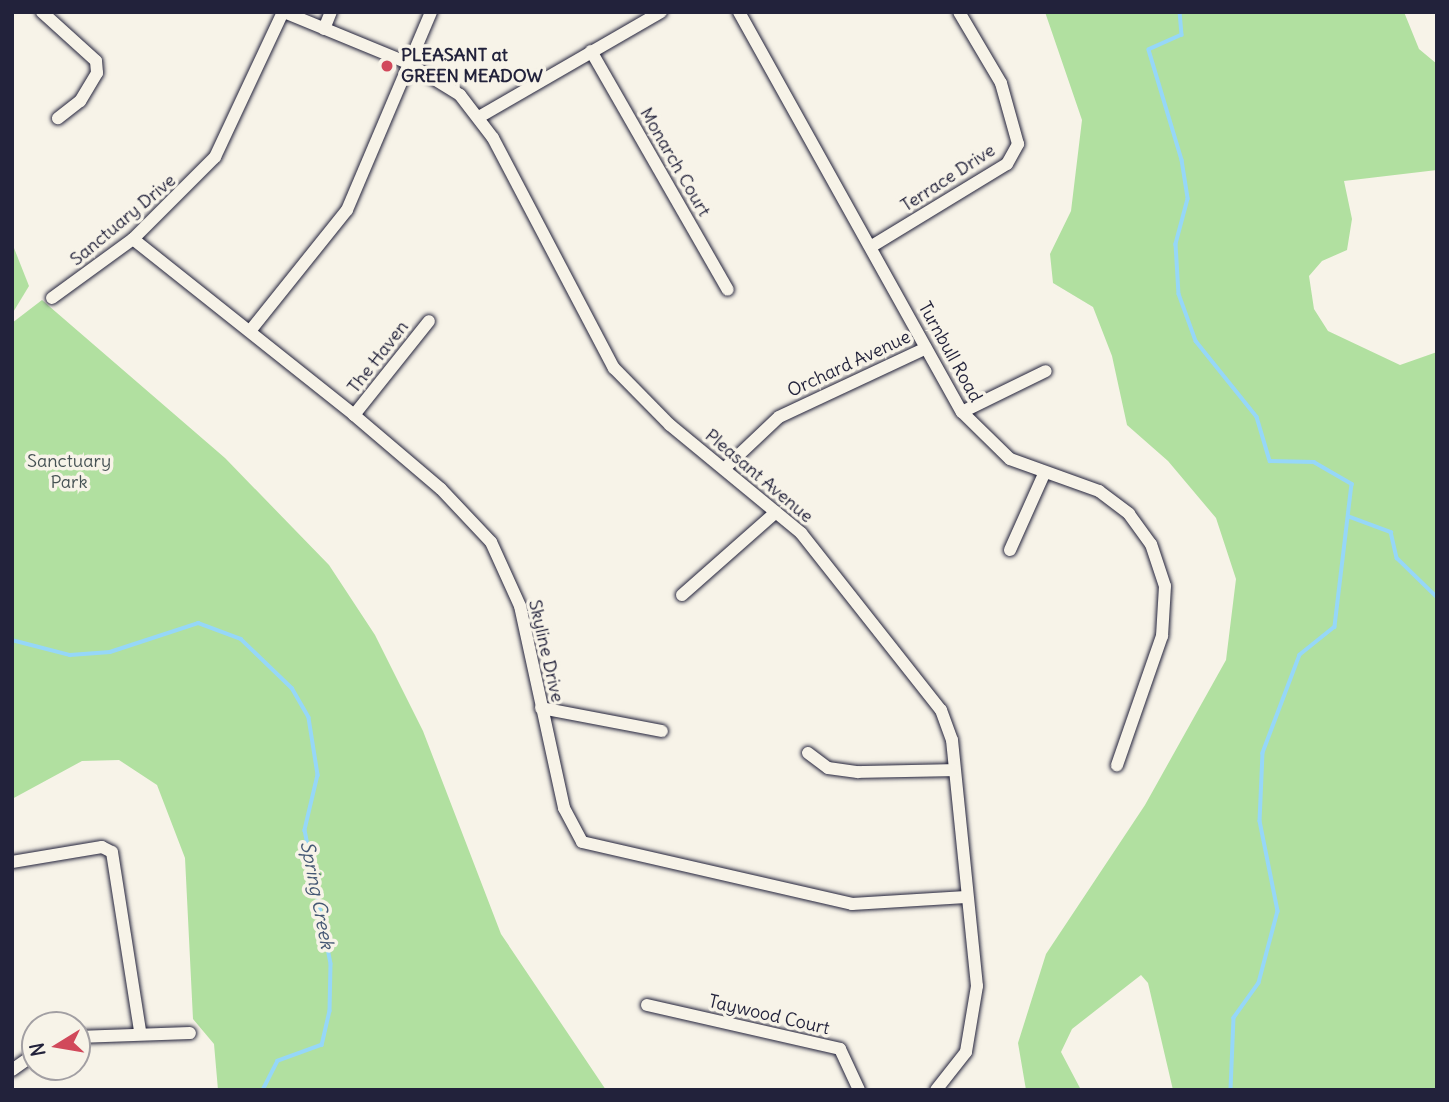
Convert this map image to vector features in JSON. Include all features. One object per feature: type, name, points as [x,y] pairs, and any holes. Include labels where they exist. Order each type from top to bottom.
[{"type":"street","points":[[43,12],[96,61],[97,73],[80,101],[58,118]]},
{"type":"street","name":"Pleasant Avenue","points":[[284,12],[408,63],[460,95],[480,117],[614,368],[643,401],[776,512],[852,590],[941,710],[953,770],[975,1020],[966,1052],[936,1090]]},
{"type":"street","name":"Sanctuary Drive","points":[[52,298],[133,239],[215,157],[284,12]]},
{"type":"street","points":[[324,29],[331,12]]},
{"type":"street","points":[[250,331],[347,210],[430,12]]},
{"type":"street","points":[[480,117],[661,12]]},
{"type":"street","name":"Turnbull Road","points":[[739,12],[872,246],[962,412],[1010,458],[1044,474],[1098,491],[1129,514],[1151,544],[1165,586],[1163,636],[1118,765]]},
{"type":"street","name":"Terrace Drive","points":[[872,246],[999,170],[1018,144],[1001,83],[959,12]]},
{"type":"street","name":"Monarch Court","points":[[591,51],[728,290]]},
{"type":"street","name":"Skyline Drive","points":[[133,239],[354,415],[442,489],[491,542],[520,606],[570,829],[599,850],[852,904],[965,897]]},
{"type":"street","name":"The Haven","points":[[354,415],[429,321]]},
{"type":"street","name":"Orchard Avenue","points":[[725,468],[779,417],[926,348]]},
{"type":"street","points":[[962,412],[1046,371]]},
{"type":"street","points":[[1010,550],[1044,474]]},
{"type":"street","points":[[682,595],[776,512]]},
{"type":"street","points":[[541,708],[662,732]]},
{"type":"street","points":[[808,753],[828,768],[858,772],[953,770]]},
{"type":"street","points":[[12,862],[102,847],[112,852],[140,1030]]},
{"type":"street","name":"Taywood Court","points":[[647,1005],[840,1049],[859,1090]]},
{"type":"street","points":[[91,1035],[140,1030],[190,1033]]},
{"type":"green space","points":[[1045,12],[1404,12],[1419,49],[1437,64],[1437,170],[1344,181],[1352,219],[1347,250],[1322,261],[1309,276],[1314,309],[1328,331],[1400,365],[1437,352],[1437,1090],[1173,1090],[1148,983],[1141,975],[1072,1029],[1061,1052],[1081,1090],[1026,1090],[1018,1043],[1046,954],[1145,805],[1226,660],[1236,579],[1216,518],[1168,461],[1127,425],[1112,356],[1093,307],[1053,283],[1050,254],[1071,211],[1082,120]]},
{"type":"green space","points":[[12,243],[29,286],[12,314]]},
{"type":"green space","name":"Sanctuary Park","points":[[42,300],[225,458],[329,565],[375,635],[423,731],[501,934],[606,1090],[218,1090],[214,1044],[193,1019],[185,858],[157,785],[119,760],[82,761],[12,799],[12,323]]},
{"type":"waterway","points":[[1180,12],[1182,35],[1149,50],[1182,160],[1188,199],[1176,244],[1179,294],[1196,341],[1257,417],[1270,461],[1314,462],[1352,484],[1335,627],[1300,655],[1263,753],[1260,821],[1278,911],[1259,983],[1234,1018],[1231,1090]]},
{"type":"waterway","points":[[1350,517],[1391,532],[1397,558],[1437,597]]},
{"type":"waterway","name":"Spring Creek","points":[[12,640],[70,655],[110,652],[198,623],[241,639],[292,688],[309,718],[318,775],[305,830],[331,964],[330,1011],[322,1045],[278,1061],[263,1090]]},
{"type":"place","name":"PLEASANT at GREEN MEADOW","points":[[387,66]]}]
